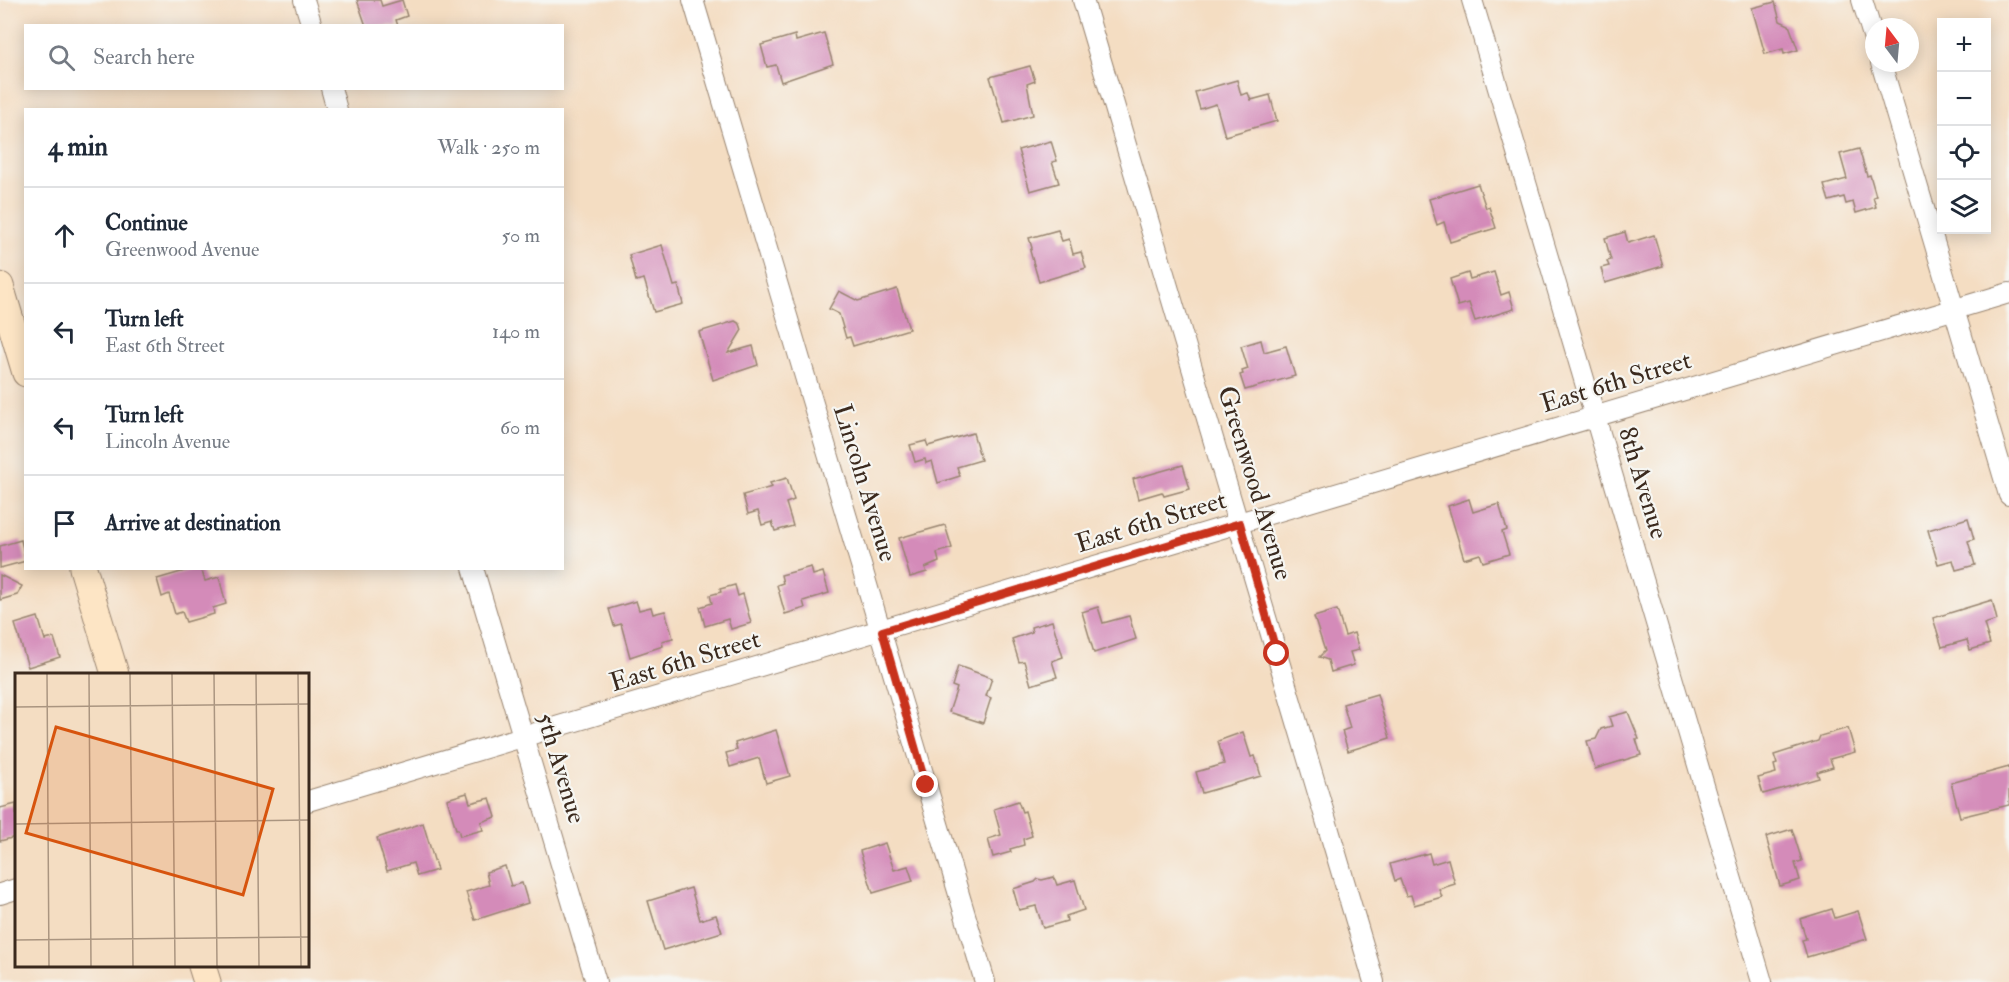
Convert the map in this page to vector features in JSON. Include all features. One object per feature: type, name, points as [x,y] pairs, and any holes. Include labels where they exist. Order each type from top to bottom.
[{"type":"street","points":[[304,0],[311,24]]},
{"type":"street","name":"Lincoln Avenue","points":[[693,0],[985,982]]},
{"type":"street","name":"Greenwood Avenue","points":[[1083,0],[1240,523],[1374,982]]},
{"type":"street","name":"8th Avenue","points":[[1472,0],[1762,982]]},
{"type":"street","points":[[1862,0],[1868,18]]},
{"type":"street","points":[[1884,72],[2009,495]]},
{"type":"street","points":[[332,90],[336,108]]},
{"type":"street","points":[[0,286],[24,366]]},
{"type":"street","name":"East 6th Street","points":[[309,801],[2009,292]]},
{"type":"street","points":[[84,570],[114,673]]},
{"type":"street","name":"5th Avenue","points":[[474,570],[596,982]]},
{"type":"street","points":[[0,894],[15,889]]},
{"type":"street","points":[[202,967],[207,982]]},
{"type":"building","points":[[357,0],[380,0],[382,6],[402,0],[407,16],[396,20],[397,24],[365,24]]},
{"type":"building","points":[[1775,2],[1780,21],[1789,25],[1798,50],[1784,54],[1783,49],[1765,54],[1752,8]]},
{"type":"building","points":[[824,33],[833,64],[781,82],[776,65],[767,67],[761,45],[795,35],[796,41]]},
{"type":"building","points":[[1030,66],[1035,81],[1027,84],[1033,115],[1004,123],[990,77]]},
{"type":"building","points":[[1237,80],[1241,95],[1248,93],[1251,100],[1270,95],[1277,121],[1225,136],[1216,104],[1200,109],[1195,92]]},
{"type":"building","points":[[1051,141],[1057,161],[1052,162],[1059,183],[1030,191],[1018,150]]},
{"type":"building","points":[[1859,149],[1867,176],[1870,175],[1876,196],[1873,197],[1876,207],[1856,213],[1853,202],[1846,204],[1844,197],[1829,201],[1824,185],[1847,179],[1840,154]]},
{"type":"building","points":[[1478,184],[1496,228],[1450,242],[1444,222],[1437,225],[1429,199]]},
{"type":"building","points":[[1058,230],[1062,241],[1069,239],[1073,254],[1081,252],[1086,268],[1039,282],[1030,251],[1032,248],[1029,238]]},
{"type":"building","points":[[1625,232],[1628,243],[1654,235],[1663,266],[1605,283],[1601,268],[1609,266],[1607,261],[1611,260],[1605,238]]},
{"type":"building","points":[[662,245],[674,286],[678,285],[683,304],[654,312],[644,279],[636,281],[629,255]]},
{"type":"building","points":[[1494,272],[1501,295],[1509,292],[1514,309],[1475,321],[1469,303],[1458,306],[1450,279],[1468,273],[1470,279]]},
{"type":"building","points":[[897,289],[909,329],[853,346],[850,337],[846,338],[839,314],[829,309],[839,291],[858,301]]},
{"type":"building","points":[[735,321],[740,324],[742,330],[728,353],[753,346],[758,365],[713,380],[699,332]]},
{"type":"building","points":[[1261,340],[1264,352],[1286,346],[1295,376],[1245,390],[1240,375],[1243,374],[1242,371],[1248,369],[1241,346]]},
{"type":"building","points":[[973,433],[981,460],[957,467],[960,476],[938,483],[932,461],[926,463],[925,459],[915,462],[910,445],[926,441],[928,446]]},
{"type":"building","points":[[1183,465],[1190,489],[1164,496],[1162,492],[1138,499],[1133,479]]},
{"type":"building","points":[[787,478],[794,500],[786,503],[793,526],[775,531],[772,522],[762,525],[758,511],[748,514],[743,495],[772,487],[770,483]]},
{"type":"building","points":[[1469,499],[1473,512],[1499,504],[1507,530],[1502,532],[1509,554],[1483,562],[1480,554],[1464,559],[1448,506]]},
{"type":"building","points":[[1968,518],[1974,539],[1968,541],[1975,565],[1956,570],[1953,560],[1938,564],[1928,530]]},
{"type":"building","points":[[945,525],[952,548],[937,553],[939,562],[925,568],[927,572],[910,577],[899,538]]},
{"type":"building","points":[[21,540],[24,562],[0,568],[0,546]]},
{"type":"building","points":[[811,567],[813,575],[823,572],[829,593],[803,601],[805,608],[785,614],[777,585],[783,583],[781,575]]},
{"type":"building","points":[[188,570],[202,570],[205,581],[219,577],[226,604],[213,608],[214,614],[186,622],[182,612],[175,614],[169,594],[162,597],[157,579]]},
{"type":"building","points":[[0,575],[22,586],[17,595],[0,600]]},
{"type":"building","points":[[735,585],[738,596],[743,594],[751,623],[731,629],[728,619],[705,626],[700,607],[712,603],[710,595],[721,592],[720,589]]},
{"type":"building","points":[[1992,600],[1997,620],[1984,624],[1990,644],[1970,650],[1967,640],[1942,647],[1933,618]]},
{"type":"building","points":[[636,601],[639,610],[651,607],[653,614],[665,611],[673,638],[662,641],[663,646],[630,657],[621,624],[614,626],[609,609]]},
{"type":"building","points":[[1098,607],[1103,623],[1129,616],[1136,639],[1094,653],[1082,612]]},
{"type":"building","points":[[1337,610],[1345,636],[1354,633],[1359,650],[1350,652],[1354,665],[1331,672],[1328,660],[1319,657],[1325,651],[1314,617]]},
{"type":"building","points":[[38,617],[45,640],[54,638],[60,657],[28,667],[15,624]]},
{"type":"building","points":[[1052,621],[1063,657],[1052,661],[1057,677],[1031,685],[1024,661],[1019,662],[1012,639],[1032,632],[1031,627]]},
{"type":"building","points":[[958,666],[992,678],[986,696],[991,698],[983,723],[949,712],[957,688],[952,686]]},
{"type":"building","points":[[1377,694],[1390,738],[1348,751],[1342,731],[1350,728],[1343,704]]},
{"type":"building","points":[[1628,712],[1639,739],[1636,739],[1641,755],[1595,769],[1587,741],[1596,739],[1601,729],[1612,726],[1609,717]]},
{"type":"building","points":[[1848,728],[1855,752],[1830,759],[1833,767],[1817,772],[1819,778],[1763,794],[1758,778],[1776,773],[1774,765],[1777,764],[1774,755],[1818,741],[1820,736]]},
{"type":"building","points":[[776,730],[790,776],[766,783],[759,758],[730,767],[726,753],[737,750],[735,743]]},
{"type":"building","points":[[1243,732],[1251,757],[1255,756],[1261,776],[1202,793],[1196,772],[1224,764],[1218,741]]},
{"type":"building","points":[[2009,767],[2009,805],[1960,817],[1951,783]]},
{"type":"building","points":[[467,793],[470,803],[490,798],[496,817],[481,822],[483,830],[460,836],[447,799]]},
{"type":"building","points":[[1018,801],[1022,812],[1025,811],[1032,836],[1023,839],[1024,845],[1010,849],[1011,852],[993,857],[988,839],[1001,835],[994,809]]},
{"type":"building","points":[[15,804],[15,837],[0,841],[0,808]]},
{"type":"building","points":[[423,823],[437,870],[417,876],[413,863],[387,871],[377,838]]},
{"type":"building","points":[[1792,829],[1802,861],[1795,863],[1800,880],[1780,886],[1766,837]]},
{"type":"building","points":[[885,843],[894,870],[908,866],[913,881],[873,893],[860,851]]},
{"type":"building","points":[[1429,853],[1432,864],[1448,859],[1455,884],[1439,889],[1442,897],[1414,905],[1411,895],[1406,896],[1400,879],[1395,881],[1390,864]]},
{"type":"building","points":[[505,866],[511,886],[522,883],[528,903],[475,920],[466,892],[489,885],[486,872]]},
{"type":"building","points":[[1054,877],[1057,885],[1075,880],[1084,910],[1066,916],[1067,921],[1043,928],[1036,906],[1019,910],[1013,889],[1038,879]]},
{"type":"building","points":[[691,888],[700,920],[716,915],[722,932],[663,950],[648,901]]},
{"type":"building","points":[[1832,909],[1835,918],[1858,911],[1867,939],[1807,957],[1802,940],[1806,939],[1800,919]]},
{"type":"route","points":[[926,785],[882,631],[1240,523],[1277,654]]}]
